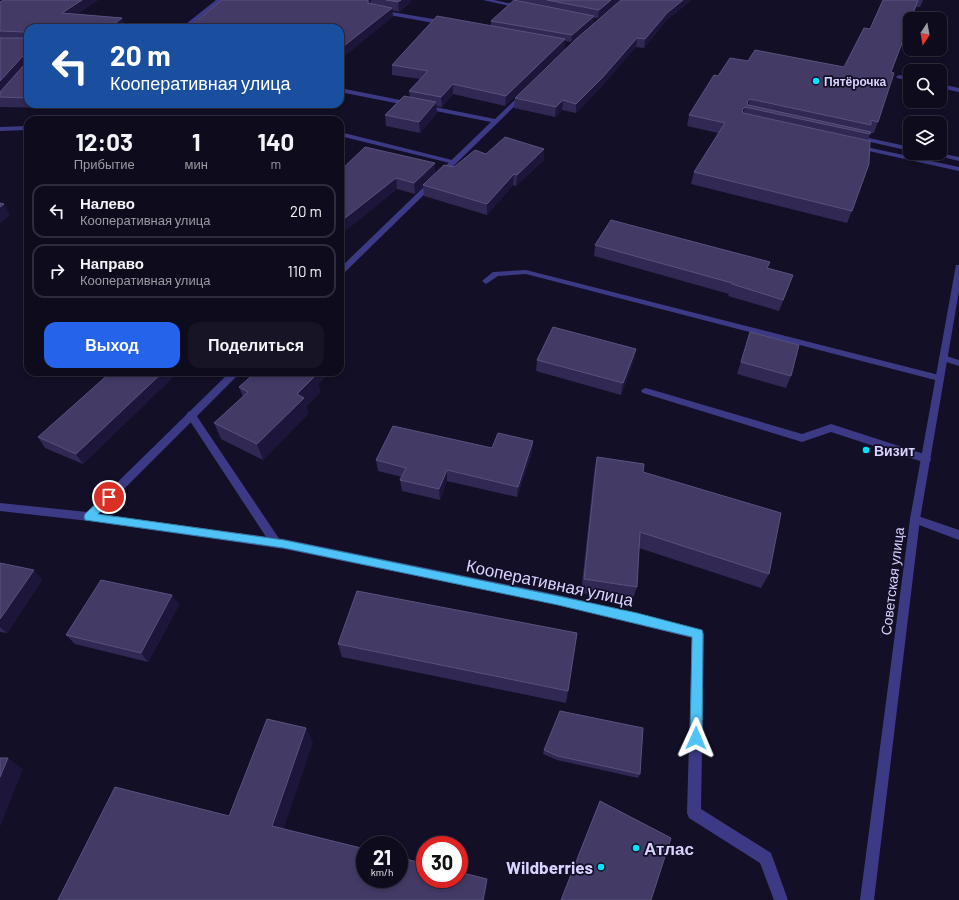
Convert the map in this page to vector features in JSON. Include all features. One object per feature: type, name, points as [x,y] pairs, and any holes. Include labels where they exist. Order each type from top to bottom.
[{"type":"street","points":[[189,24],[219,0]]},
{"type":"street","points":[[486,0],[532,8]]},
{"type":"street","points":[[370,10],[448,24]]},
{"type":"street","points":[[899,77],[903,78]]},
{"type":"street","points":[[947,87],[959,90]]},
{"type":"street","points":[[344,268],[529,89]]},
{"type":"street","points":[[344,91],[496,121]]},
{"type":"street","points":[[0,129],[24,128]]},
{"type":"street","points":[[344,135],[454,162]]},
{"type":"street","points":[[848,136],[903,148]]},
{"type":"street","points":[[851,146],[959,169]]},
{"type":"street","points":[[947,157],[959,159]]},
{"type":"street","name":"Советская улица","points":[[867,900],[915,519],[959,267]]},
{"type":"street","points":[[486,281],[496,274],[526,272],[939,378]]},
{"type":"street","points":[[943,358],[959,363]]},
{"type":"street","points":[[89,517],[232,376]]},
{"type":"street","points":[[646,391],[802,438],[831,428],[926,459]]},
{"type":"street","points":[[191,415],[276,543]]},
{"type":"street","name":"Кооперативная улица","points":[[0,507],[89,517],[276,543],[566,602],[698,634],[694,813],[766,858],[781,900]]},
{"type":"street","points":[[915,519],[959,535]]},
{"type":"building","points":[[4,0],[82,0],[62,13],[122,18],[114,24],[24,24],[24,32],[0,31],[0,2]]},
{"type":"building","points":[[222,0],[368,0],[368,3],[392,8],[344,46],[344,24],[193,24]]},
{"type":"building","points":[[386,0],[401,0],[398,2]]},
{"type":"building","points":[[514,0],[594,16],[572,35],[491,21]]},
{"type":"building","points":[[547,0],[611,0],[599,10]]},
{"type":"building","points":[[621,0],[683,0],[667,13],[645,39],[637,38],[602,78],[576,104],[563,100],[556,107],[515,98],[576,39]]},
{"type":"building","points":[[883,0],[918,0],[914,12],[903,12],[903,40],[891,72],[894,73],[878,122],[871,120],[871,125],[750,99],[747,102],[748,105],[871,132],[870,134],[745,107],[742,110],[743,113],[870,141],[869,164],[852,211],[694,172],[725,123],[689,115],[714,75],[718,76],[730,58],[748,61],[755,50],[844,67],[864,28],[870,29]]},
{"type":"building","points":[[437,16],[565,39],[506,96],[453,84],[441,97],[409,91],[428,71],[392,65]]},
{"type":"building","points":[[0,38],[24,38],[24,56],[0,81]]},
{"type":"building","points":[[24,65],[24,98],[0,97],[0,92]]},
{"type":"building","points":[[404,96],[436,102],[419,122],[385,115]]},
{"type":"building","points":[[505,137],[544,149],[517,175],[514,174],[487,204],[423,185],[444,165],[454,167],[475,150],[486,154]]},
{"type":"building","points":[[365,147],[435,163],[414,183],[396,178],[344,219],[344,167]]},
{"type":"building","points":[[611,220],[770,262],[767,268],[793,275],[783,300],[732,283],[595,245]]},
{"type":"building","points":[[553,327],[636,349],[623,383],[537,360]]},
{"type":"building","points":[[750,332],[799,345],[791,376],[741,362]]},
{"type":"building","points":[[107,376],[159,376],[76,454],[38,437]]},
{"type":"building","points":[[251,376],[315,376],[297,394],[304,398],[257,444],[214,423],[248,392],[239,387]]},
{"type":"building","points":[[393,426],[492,448],[498,433],[533,441],[518,487],[447,470],[439,489],[400,480],[406,468],[376,460]]},
{"type":"building","points":[[597,457],[644,464],[643,472],[781,513],[769,574],[640,532],[637,587],[584,579]]},
{"type":"building","points":[[0,563],[34,570],[0,619]]},
{"type":"building","points":[[101,580],[172,595],[141,653],[66,635]]},
{"type":"building","points":[[357,591],[577,633],[568,691],[338,644]]},
{"type":"building","points":[[560,711],[643,728],[640,774],[558,756],[544,750]]},
{"type":"building","points":[[267,719],[306,728],[272,826],[356,847],[356,888],[408,888],[408,859],[416,862],[416,888],[468,888],[468,874],[487,879],[483,900],[58,900],[115,787],[229,816]]},
{"type":"building","points":[[0,758],[8,758],[0,777]]},
{"type":"building","points":[[600,801],[671,838],[651,900],[561,900]]},
{"type":"place","name":"Пятёрочка","points":[[816,81]]},
{"type":"place","name":"Визит","points":[[866,450]]},
{"type":"place","name":"Атлас","points":[[636,848]]},
{"type":"place","name":"Wildberries","points":[[601,867]]},
{"type":"route","points":[[109,497],[89,517],[284,544],[558,600],[698,634],[696,738]]}]
